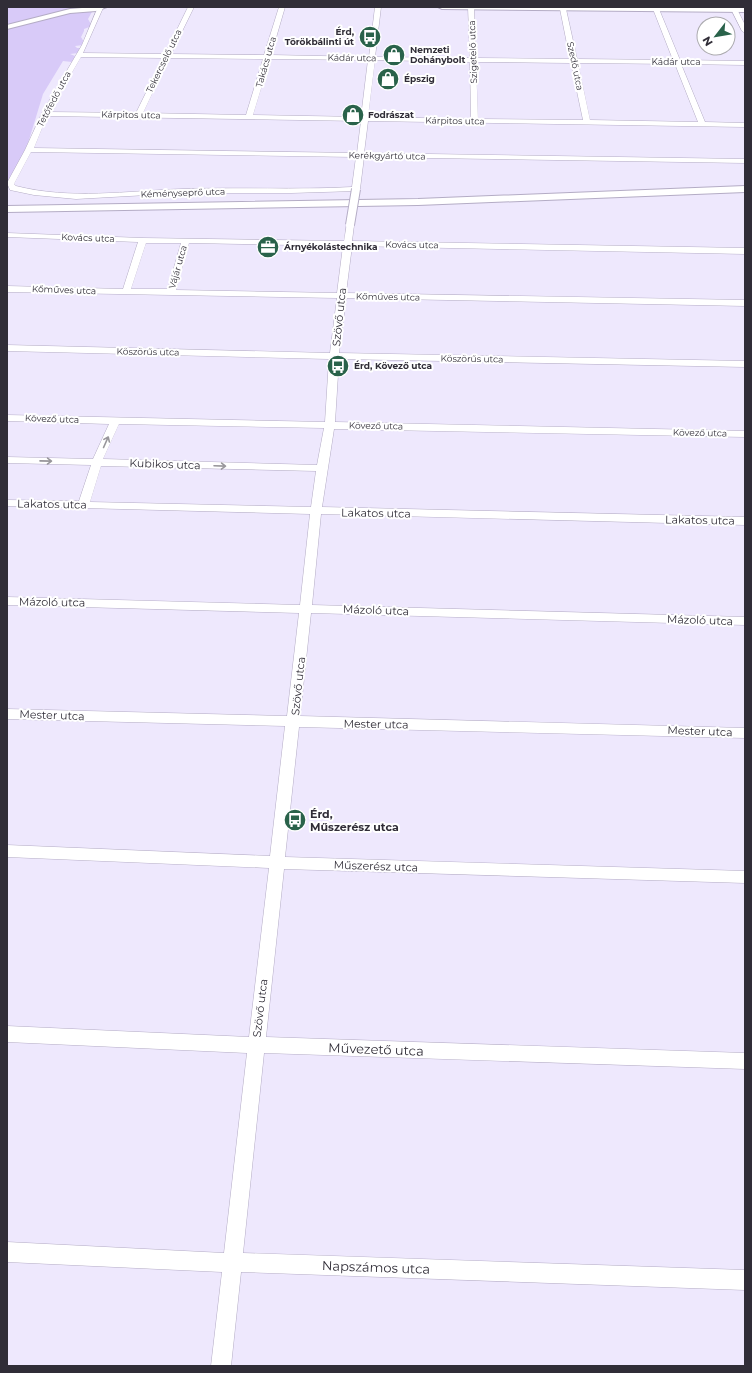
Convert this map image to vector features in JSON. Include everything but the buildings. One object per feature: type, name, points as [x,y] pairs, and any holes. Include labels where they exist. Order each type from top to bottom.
[{"type":"highway","points":[[7,209],[418,202],[745,189]]},
{"type":"highway","points":[[7,216],[476,208],[745,197]]},
{"type":"main road","points":[[442,7],[745,10]]},
{"type":"main road","points":[[7,27],[82,8],[100,9]]},
{"type":"street","name":"Tekercselő utca","points":[[138,116],[191,7]]},
{"type":"street","name":"Takács utca","points":[[249,117],[282,7]]},
{"type":"street","name":"Szövő utca","points":[[221,1366],[256,1045],[294,722],[316,512],[330,425],[334,356],[340,296],[356,189],[378,7]]},
{"type":"street","name":"Szigetelő utca","points":[[471,7],[475,121]]},
{"type":"street","name":"Tetőfedő utca","points":[[12,187],[10,184],[29,150],[45,114],[92,30],[100,9]]},
{"type":"street","name":"Szedő utca","points":[[563,9],[573,61],[588,122]]},
{"type":"street","points":[[656,9],[702,124]]},
{"type":"street","points":[[734,9],[745,30]]},
{"type":"street","name":"Kádár utca","points":[[78,55],[745,63]]},
{"type":"street","name":"Kárpitos utca","points":[[45,114],[745,125]]},
{"type":"street","name":"Kerékgyártó utca","points":[[29,150],[745,161]]},
{"type":"street","name":"Kéményseprő utca","points":[[12,187],[15,189],[58,196],[90,197],[182,191],[301,191],[356,189]]},
{"type":"street","name":"Kovács utca","points":[[7,235],[143,240],[745,251]]},
{"type":"street","points":[[126,292],[143,240]]},
{"type":"street","name":"Vájár utca","points":[[171,293],[186,240]]},
{"type":"street","name":"Kőműves utca","points":[[7,288],[171,293],[745,303]]},
{"type":"street","name":"Köszörűs utca","points":[[7,348],[745,364]]},
{"type":"street","name":"Kövező utca","points":[[7,418],[115,422],[745,434]]},
{"type":"street","points":[[83,505],[97,462],[115,422]]},
{"type":"street","name":"Kubikos utca","points":[[7,460],[322,468]]},
{"type":"street","name":"Lakatos utca","points":[[7,503],[316,512],[745,521]]},
{"type":"street","name":"Mázoló utca","points":[[7,601],[745,621]]},
{"type":"street","name":"Mester utca","points":[[7,714],[294,722],[581,727],[745,733]]},
{"type":"street","name":"Műszerész utca","points":[[7,851],[277,862],[745,877]]},
{"type":"street","name":"Művezető utca","points":[[7,1034],[256,1045],[745,1061]]},
{"type":"street","name":"Napszámos utca","points":[[7,1252],[232,1262],[745,1280]]},
{"type":"shaded area","points":[[7,7],[70,7],[71,9],[7,26]]},
{"type":"shaded area","points":[[93,10],[88,19],[92,26],[84,29],[81,37],[84,42],[82,43],[83,45],[75,46],[77,48],[81,48],[78,53],[70,54],[75,56],[72,62],[63,61],[43,94],[21,161],[7,183],[7,28],[70,13]]},
{"type":"place","name":"Érd, Törökbálinti út","points":[[370,37]]},
{"type":"place","name":"Nemzeti Dohánybolt","points":[[394,55]]},
{"type":"place","name":"Épszig","points":[[388,79]]},
{"type":"place","name":"Fodrászat","points":[[353,115]]},
{"type":"place","name":"Árnyékolástechnika","points":[[268,247]]},
{"type":"place","name":"Érd, Kövező utca","points":[[338,366]]},
{"type":"place","name":"Érd, Műszerész utca","points":[[295,820]]}]
